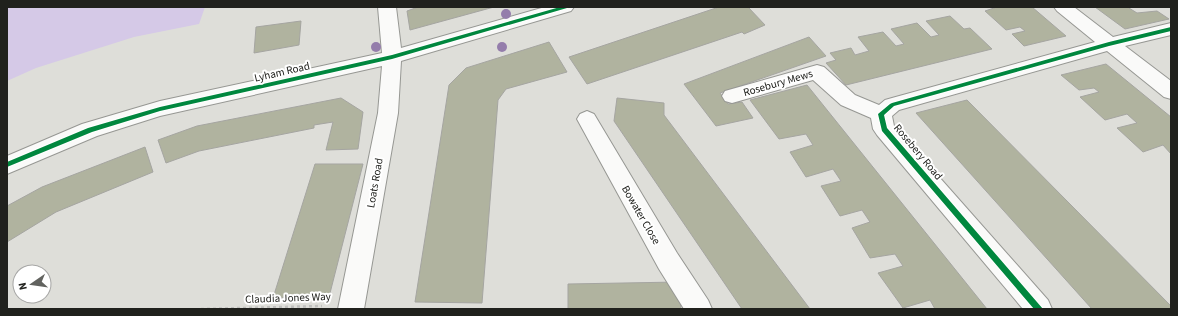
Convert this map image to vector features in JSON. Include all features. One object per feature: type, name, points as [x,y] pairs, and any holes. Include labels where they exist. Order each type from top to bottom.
[{"type":"street","name":"Loats Road","points":[[352,307],[388,113],[392,57],[387,7]]},
{"type":"street","name":"Lyham Road","points":[[7,165],[90,130],[160,109],[392,57],[565,7]]},
{"type":"street","points":[[1063,7],[1171,92]]},
{"type":"street","points":[[881,114],[892,105],[1109,44],[1171,29]]},
{"type":"street","name":"Rosebury Mews","points":[[732,96],[817,72],[848,100],[881,114]]},
{"type":"street","name":"Rosebery Road","points":[[881,114],[884,129],[1039,309]]},
{"type":"street","name":"Bowater Close","points":[[587,119],[668,261],[699,309]]},
{"type":"shaded area","points":[[7,7],[205,7],[199,24],[134,37],[36,68],[7,81]]},
{"type":"building","points":[[418,7],[494,7],[410,30],[407,11]]},
{"type":"building","points":[[719,7],[748,7],[765,25],[744,34],[742,32],[587,84],[569,57]]},
{"type":"building","points":[[997,7],[1032,7],[1066,36],[1024,46],[1012,34],[1025,31],[1020,27],[1006,30],[985,11]]},
{"type":"building","points":[[1095,7],[1132,7],[1129,8],[1137,13],[1157,11],[1169,19],[1125,29]]},
{"type":"building","points":[[950,16],[964,29],[970,28],[992,49],[846,85],[826,63],[836,60],[830,53],[851,48],[855,55],[869,51],[858,37],[883,32],[896,46],[904,44],[891,29],[917,23],[931,37],[939,35],[926,21]]},
{"type":"building","points":[[301,21],[299,45],[254,53],[256,27]]},
{"type":"building","points":[[809,37],[826,56],[720,93],[728,104],[742,102],[753,118],[716,126],[684,84]]},
{"type":"building","points":[[549,42],[567,72],[506,89],[498,100],[482,303],[415,302],[449,85],[466,68]]},
{"type":"building","points":[[1106,64],[1171,117],[1171,154],[1163,145],[1143,152],[1117,128],[1137,123],[1127,114],[1105,120],[1080,97],[1099,92],[1094,88],[1079,90],[1061,75]]},
{"type":"building","points":[[807,85],[987,309],[935,309],[930,300],[903,308],[878,273],[903,266],[895,254],[870,258],[852,228],[870,222],[862,210],[840,216],[821,186],[841,181],[833,169],[806,177],[790,152],[813,145],[806,134],[779,139],[750,100]]},
{"type":"building","points":[[341,98],[363,112],[358,149],[326,150],[333,122],[314,125],[314,128],[199,151],[166,163],[158,140],[197,126]]},
{"type":"building","points":[[617,98],[664,103],[664,115],[810,309],[742,309],[614,121]]},
{"type":"building","points":[[967,100],[1171,306],[1171,309],[1092,309],[916,113]]},
{"type":"building","points":[[145,147],[153,172],[56,212],[7,242],[7,206],[42,187]]},
{"type":"building","points":[[315,164],[363,164],[329,297],[273,298]]},
{"type":"building","points":[[678,282],[681,309],[568,309],[568,284]]},
{"type":"cycle path","points":[[7,165],[90,130],[160,109],[392,57],[565,7]]},
{"type":"cycle path","points":[[1039,309],[884,129],[881,114],[892,105],[1109,44],[1171,29]]}]
